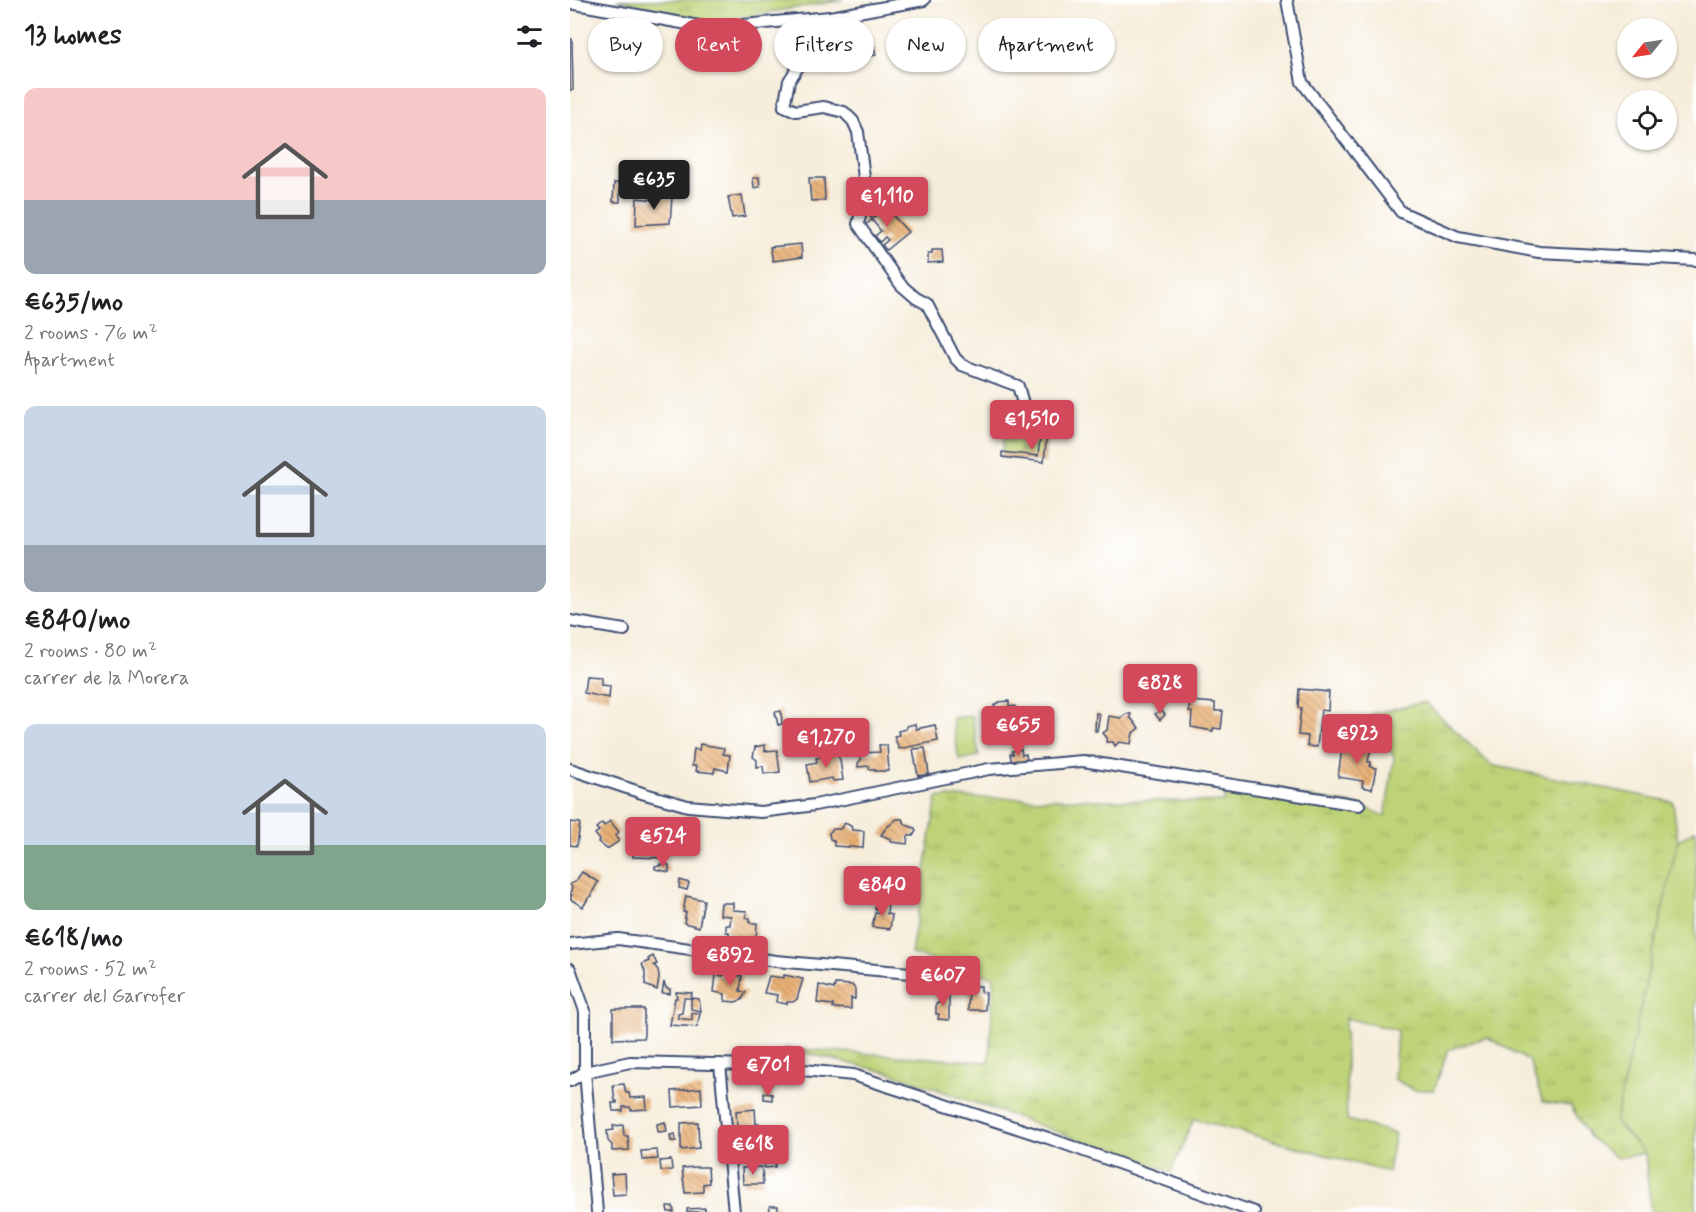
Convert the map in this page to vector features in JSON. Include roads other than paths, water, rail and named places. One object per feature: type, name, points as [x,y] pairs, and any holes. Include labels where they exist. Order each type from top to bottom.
[{"type":"street","points":[[570,3],[710,28],[830,17],[924,0]]},
{"type":"street","points":[[1287,0],[1302,82],[1401,212],[1458,237],[1539,252],[1696,260]]},
{"type":"street","points":[[830,17],[789,81],[784,106],[796,111],[824,106],[844,112],[853,121],[858,132],[866,193],[858,224],[901,285],[927,304],[955,358],[962,365],[1018,386],[1024,407]]},
{"type":"street","points":[[570,621],[624,630]]},
{"type":"street","points":[[570,769],[688,806],[761,812],[815,806],[989,769],[1083,762],[1359,806]]},
{"type":"street","points":[[570,944],[618,939],[776,961],[966,978]]},
{"type":"street","points":[[570,969],[585,1011],[585,1072],[597,1212]]},
{"type":"street","points":[[570,1081],[585,1072],[630,1062],[754,1065],[853,1075],[1048,1138],[1254,1212]]},
{"type":"street","points":[[720,1064],[734,1212]]}]
